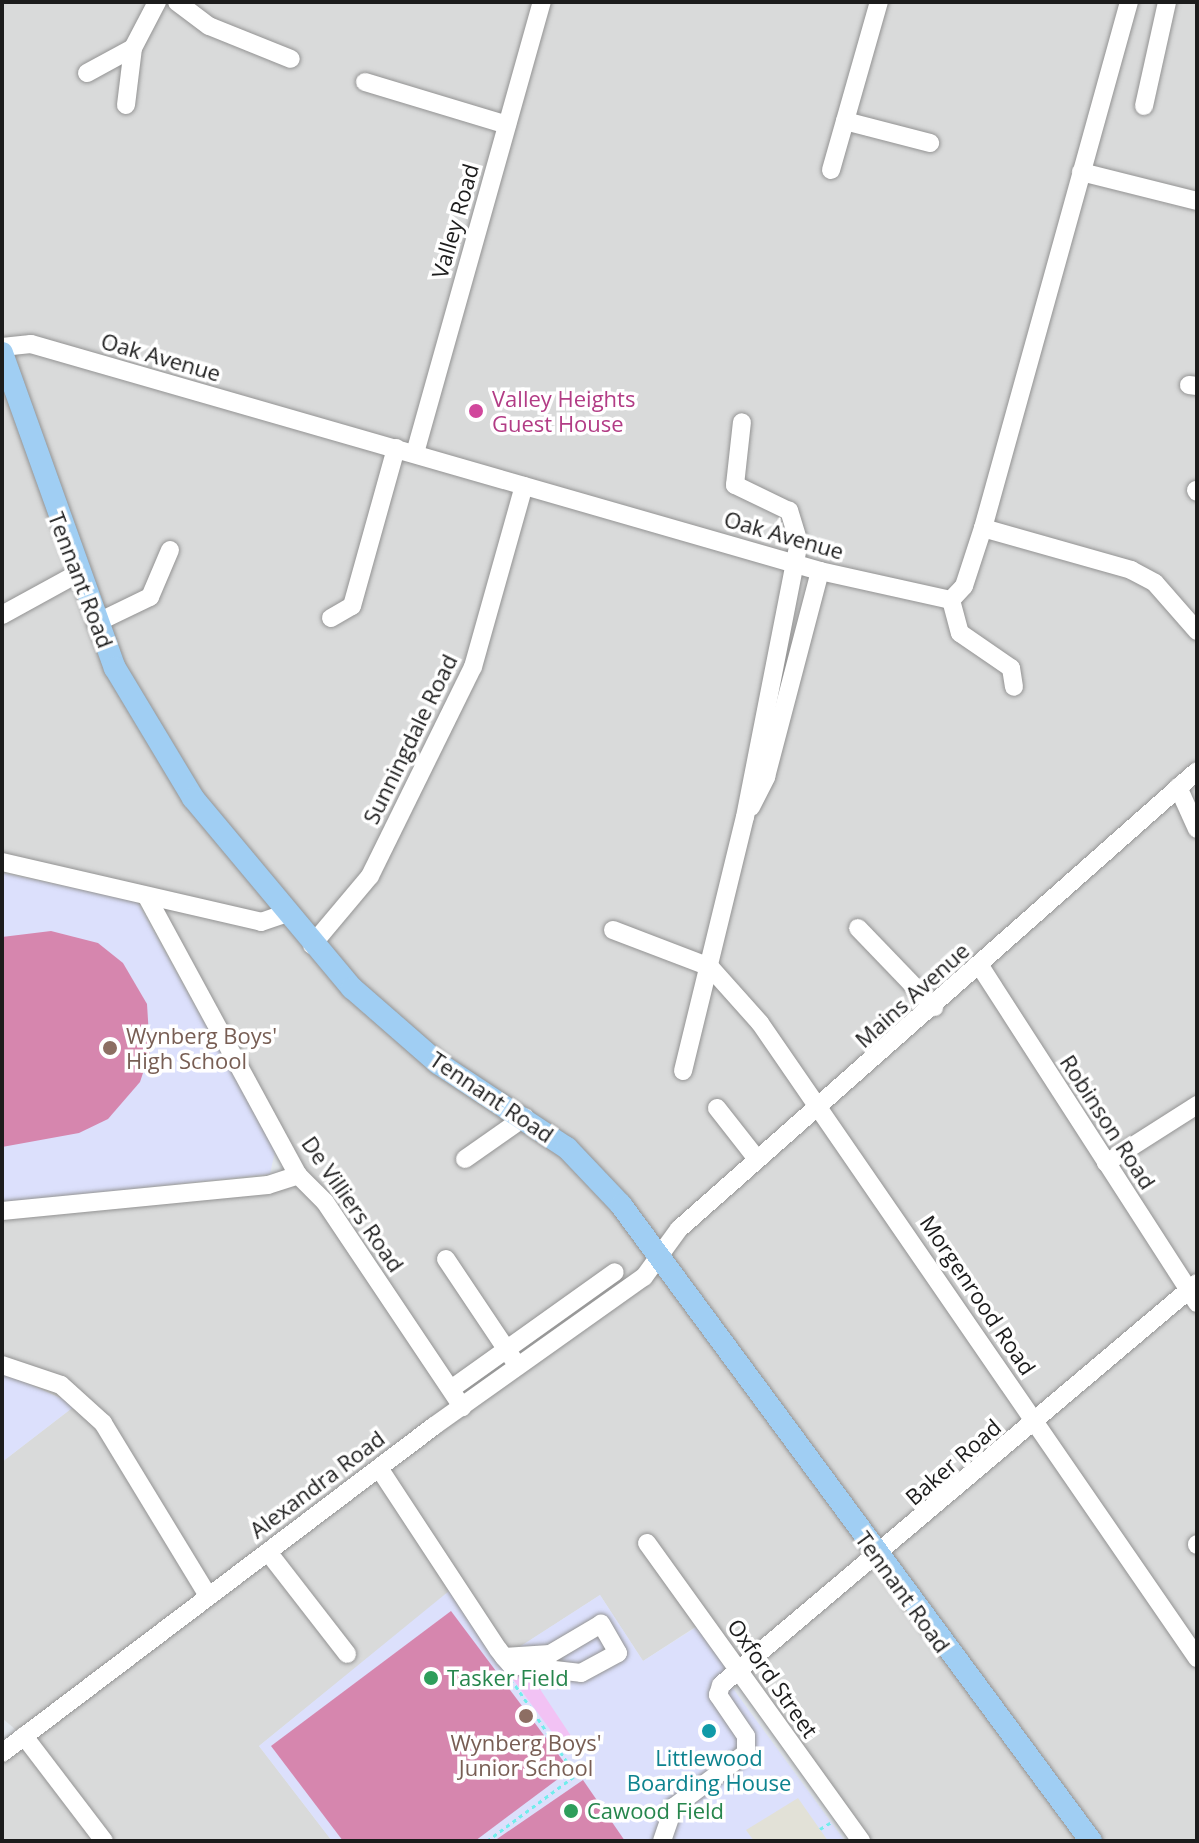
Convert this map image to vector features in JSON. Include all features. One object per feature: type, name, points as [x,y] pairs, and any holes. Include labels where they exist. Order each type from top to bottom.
[{"type":"main road","name":"Tennant Road","points":[[2,350],[96,623],[168,764],[312,945],[419,1048],[567,1148],[661,1255],[879,1559],[1091,1841]]},
{"type":"street","points":[[126,105],[133,48],[157,2]]},
{"type":"street","points":[[177,2],[209,26],[291,59]]},
{"type":"street","name":"Valley Road","points":[[331,618],[352,606],[406,451],[542,2]]},
{"type":"street","points":[[831,170],[879,2]]},
{"type":"street","points":[[1014,687],[1011,668],[960,633],[951,600],[964,586],[983,528],[1129,2]]},
{"type":"street","points":[[1144,106],[1167,2]]},
{"type":"street","points":[[87,73],[133,48]]},
{"type":"street","points":[[365,82],[507,125]]},
{"type":"street","points":[[845,121],[930,143]]},
{"type":"street","points":[[1081,172],[1197,201]]},
{"type":"street","name":"Oak Avenue","points":[[2,350],[31,344],[820,571],[951,600]]},
{"type":"street","points":[[683,1071],[745,817],[799,543],[789,511],[735,485],[742,422]]},
{"type":"street","name":"Sunningdale Road","points":[[312,945],[370,876],[473,667],[524,486]]},
{"type":"street","points":[[983,528],[1142,575],[1197,631]]},
{"type":"street","points":[[96,623],[150,597],[170,550]]},
{"type":"street","points":[[745,817],[766,777],[820,571]]},
{"type":"street","points":[[2,615],[77,574]]},
{"type":"street","name":"Mains Avenue","points":[[661,1255],[674,1233],[757,1159],[822,1108],[1197,771]]},
{"type":"street","points":[[1178,787],[1197,829]]},
{"type":"street","points":[[2,862],[261,922],[287,913]]},
{"type":"street","name":"De Villiers Road","points":[[147,897],[298,1175],[325,1202],[462,1407]]},
{"type":"street","points":[[858,928],[934,1007]]},
{"type":"street","points":[[613,930],[710,967]]},
{"type":"street","name":"Robinson Road","points":[[980,966],[1106,1163],[1194,1292]]},
{"type":"street","name":"Morgenrood Road","points":[[710,967],[822,1108],[1197,1658]]},
{"type":"street","points":[[1106,1163],[1197,1105]]},
{"type":"street","points":[[717,1108],[757,1159]]},
{"type":"street","points":[[465,1159],[525,1117]]},
{"type":"street","points":[[2,1211],[268,1185],[298,1175]]},
{"type":"street","name":"Alexandra Road","points":[[2,1753],[379,1468],[588,1319],[661,1255]]},
{"type":"street","points":[[446,1259],[519,1368]]},
{"type":"street","points":[[451,1389],[615,1272]]},
{"type":"street","name":"Baker Road","points":[[737,1672],[879,1559],[1035,1421],[1194,1292]]},
{"type":"street","points":[[575,1301],[588,1319]]},
{"type":"street","points":[[2,1365],[61,1385],[103,1423],[208,1596]]},
{"type":"street","points":[[486,1365],[498,1382]]},
{"type":"street","points":[[379,1468],[504,1657],[514,1666],[581,1673],[618,1653],[601,1624],[550,1654],[504,1657]]},
{"type":"street","name":"Oxford Street","points":[[647,1543],[861,1841]]},
{"type":"street","points":[[268,1552],[347,1654]]},
{"type":"street","points":[[662,1841],[674,1807],[746,1753],[746,1736],[718,1695],[737,1672]]},
{"type":"street","points":[[24,1736],[104,1841]]},
{"type":"path","points":[[487,1841],[576,1775],[514,1684]]},
{"type":"path","points":[[820,1829],[830,1823]]},
{"type":"shaded area","points":[[2,2],[1197,2],[1197,1841],[861,1841],[703,1622],[643,1661],[600,1595],[504,1657],[457,1586],[259,1746],[332,1841],[2,1841],[2,1753],[23,1736],[2,1718],[2,1462],[76,1405],[2,1372],[2,1211],[298,1175],[147,897],[2,862]]},
{"type":"shaded area","name":"Wynberg Boys' High School","points":[[2,873],[137,901],[275,1151],[270,1174],[2,1203]]},
{"type":"shaded area","points":[[51,931],[98,943],[123,963],[147,1004],[150,1052],[140,1082],[108,1119],[79,1133],[2,1147],[2,937]]},
{"type":"shaded area","points":[[2,1372],[76,1405],[2,1462]]},
{"type":"shaded area","name":"Wynberg Boys' Junior School","points":[[449,1591],[496,1662],[600,1595],[643,1661],[698,1626],[727,1666],[723,1675],[845,1841],[332,1841],[259,1746]]},
{"type":"shaded area","name":"Tasker Field","points":[[451,1611],[570,1770],[475,1841],[343,1841],[271,1746]]},
{"type":"shaded area","points":[[509,1674],[532,1677],[573,1739],[563,1747]]},
{"type":"shaded area","name":"Cawood Field","points":[[583,1780],[625,1841],[494,1841]]},
{"type":"shaded area","points":[[798,1798],[828,1841],[754,1841],[746,1830]]},
{"type":"place","name":"Valley Heights Guest House","points":[[476,411]]},
{"type":"place","name":"Wynberg Boys' High School","points":[[110,1048]]},
{"type":"place","name":"Tasker Field","points":[[431,1678]]},
{"type":"place","name":"Wynberg Boys' Junior School","points":[[526,1716]]},
{"type":"place","name":"Littlewood Boarding House","points":[[709,1731]]},
{"type":"place","name":"Cawood Field","points":[[571,1811]]}]
